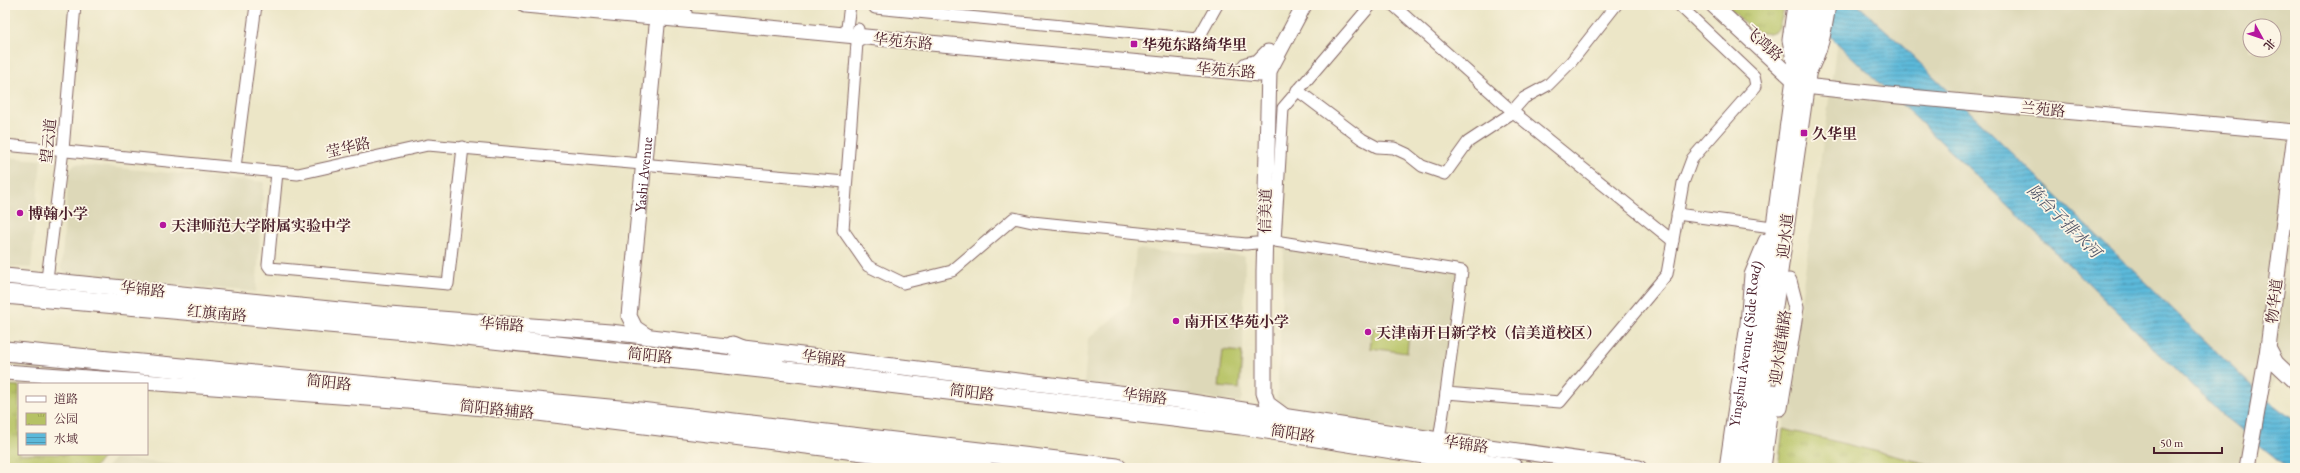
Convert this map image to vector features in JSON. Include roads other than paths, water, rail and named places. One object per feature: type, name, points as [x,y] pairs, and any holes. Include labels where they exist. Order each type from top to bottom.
[{"type":"highway","name":"红旗南路","points":[[5,294],[429,332]]},
{"type":"highway","name":"简阳路","points":[[429,332],[1101,407],[1241,425],[1513,468]]},
{"type":"highway","points":[[733,346],[796,372]]},
{"type":"highway","name":"简阳路","points":[[5,351],[640,412],[1117,468]]},
{"type":"highway","points":[[1050,460],[1070,468]]},
{"type":"street","name":"望云道","points":[[47,279],[63,150],[76,5]]},
{"type":"street","points":[[235,167],[256,5]]},
{"type":"street","name":"华苑东路","points":[[525,5],[651,9],[852,32],[1258,69]]},
{"type":"street","name":"华苑东路","points":[[587,5],[651,9],[852,32]]},
{"type":"street","points":[[850,5],[852,32],[843,230],[868,266],[902,283],[952,271],[1014,218],[1032,222],[1105,230],[1246,244],[1256,243]]},
{"type":"street","points":[[875,8],[1198,39],[1217,5]]},
{"type":"street","name":"信美道","points":[[1242,410],[1251,405],[1256,394],[1258,69],[1293,5]]},
{"type":"street","name":"信美道","points":[[1284,416],[1268,404],[1264,393],[1264,271],[1258,69],[1304,5]]},
{"type":"street","points":[[1371,5],[1283,108],[1276,241],[1462,271],[1439,440]]},
{"type":"street","points":[[1393,5],[1512,111],[1673,241]]},
{"type":"street","points":[[1297,90],[1362,140],[1376,147],[1394,148],[1407,154],[1422,166],[1445,174],[1468,142],[1512,111],[1524,98],[1552,80],[1570,62],[1616,5]]},
{"type":"street","points":[[1446,393],[1560,402],[1667,274],[1683,183],[1692,159],[1756,86],[1754,76],[1679,5]]},
{"type":"street","name":"飞鸿路","points":[[1713,5],[1800,78]]},
{"type":"street","name":"飞鸿路","points":[[1722,5],[1800,78]]},
{"type":"street","name":"迎水道","points":[[1800,78],[1820,33],[1818,5]]},
{"type":"street","points":[[1820,33],[1830,5]]},
{"type":"street","name":"Yashi Avenue","points":[[647,336],[635,328],[629,316],[642,164],[651,9]]},
{"type":"street","name":"迎水道","points":[[1741,468],[1800,78],[1798,10]]},
{"type":"street","name":"兰苑路","points":[[1800,78],[1885,93],[2295,129]]},
{"type":"street","name":"兰苑路","points":[[1964,100],[2295,133]]},
{"type":"street","name":"物华道","points":[[2271,351],[2295,133]]},
{"type":"street","name":"莹华路","points":[[5,145],[298,174],[428,145],[846,182]]},
{"type":"street","points":[[277,172],[268,265],[270,268],[448,284],[462,147]]},
{"type":"street","name":"Yashi Avenue","points":[[610,332],[619,327],[624,314],[642,164]]},
{"type":"street","name":"物华道","points":[[2248,468],[2254,450],[2271,351],[2295,180]]},
{"type":"street","points":[[1677,214],[1777,225]]},
{"type":"street","name":"迎水道","points":[[1752,468],[1781,270],[1777,225]]},
{"type":"street","name":"Yingshui Avenue (Side Road)","points":[[1727,468],[1748,324],[1752,274],[1777,225]]},
{"type":"street","name":"迎水道辅路","points":[[1763,468],[1791,270],[1777,225]]},
{"type":"street","points":[[1715,468],[1718,462],[1738,325],[1752,274]]},
{"type":"street","name":"华锦路","points":[[5,276],[47,279],[389,315],[610,332],[733,346],[1185,401],[1439,440],[1639,468]]},
{"type":"street","points":[[1772,468],[1796,308],[1789,281]]},
{"type":"street","points":[[2271,351],[2295,375]]},
{"type":"street","points":[[2271,351],[2295,381]]},
{"type":"street","name":"简阳路辅路","points":[[5,372],[408,401],[538,413],[986,468]]},
{"type":"street","points":[[1101,407],[1185,401]]},
{"type":"street","points":[[538,413],[640,412]]},
{"type":"street","name":"物华道","points":[[2254,450],[2254,468]]},
{"type":"water","name":"陈台子排水河","points":[[1802,5],[1858,5],[1891,35],[2263,397],[2295,421],[2295,468],[2288,468],[2222,415],[2022,219],[1833,39]]},
{"type":"place","name":"华苑东路绮华里","points":[[1134,44]]},
{"type":"place","name":"久华里","points":[[1804,133]]},
{"type":"place","name":"博翰小学","points":[[20,213]]},
{"type":"place","name":"天津师范大学附属实验中学","points":[[163,225]]},
{"type":"place","name":"南开区华苑小学","points":[[1176,321]]},
{"type":"place","name":"天津南开日新学校（信美道校区）","points":[[1368,332]]}]
